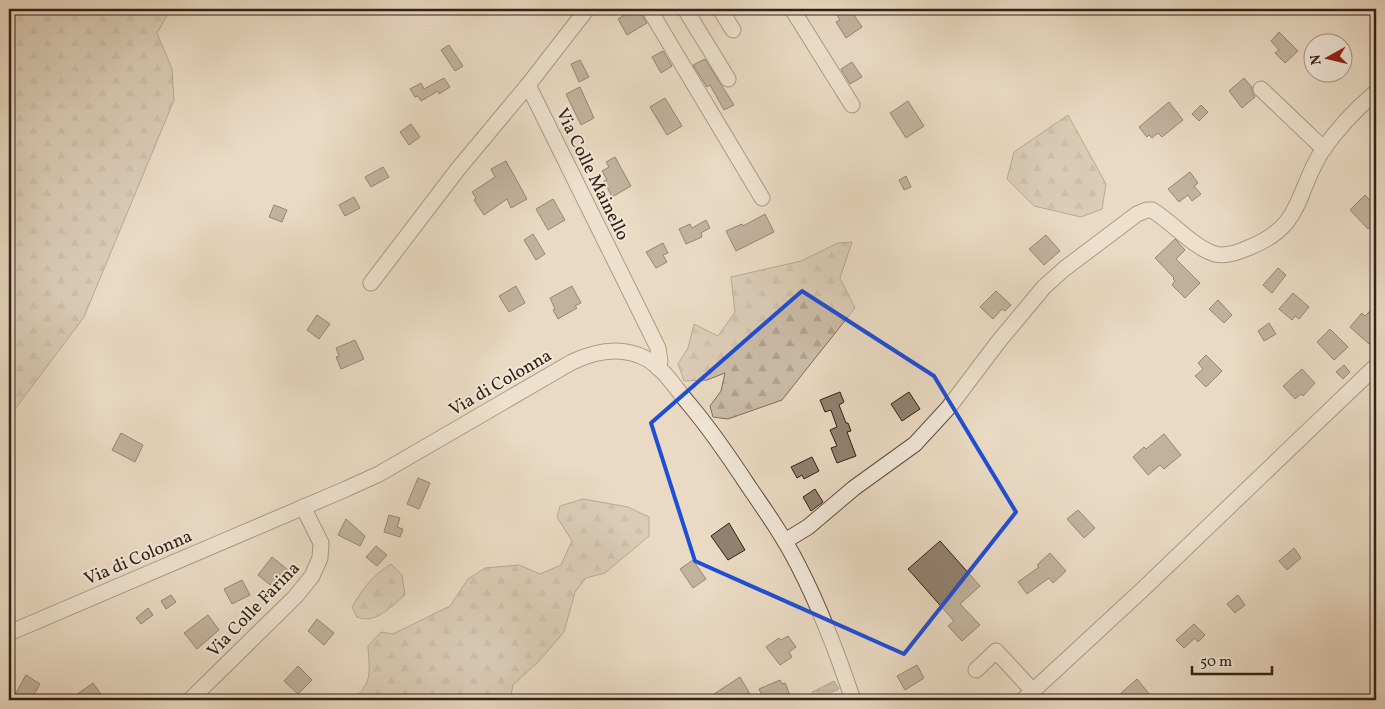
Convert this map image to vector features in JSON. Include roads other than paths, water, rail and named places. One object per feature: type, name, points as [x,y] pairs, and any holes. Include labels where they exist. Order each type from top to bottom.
[{"type":"street","points":[[371,283],[462,164],[528,85],[587,9]]},
{"type":"street","points":[[649,9],[762,198]]},
{"type":"street","points":[[685,9],[728,79]]},
{"type":"street","points":[[720,9],[733,30]]},
{"type":"street","points":[[792,9],[852,105]]},
{"type":"street","name":"Via Colle Mainello","points":[[528,85],[658,348],[660,357],[658,368]]},
{"type":"street","points":[[1261,89],[1324,148]]},
{"type":"street","points":[[785,541],[808,526],[854,488],[915,444],[944,413],[1044,287],[1064,269],[1137,214],[1152,210],[1214,254],[1225,255],[1267,240],[1285,225],[1293,214],[1324,148],[1349,118],[1376,92]]},
{"type":"street","name":"Via di Colonna","points":[[9,633],[346,490],[402,462],[562,367],[588,354],[608,351],[624,352],[646,358],[658,368],[716,437],[785,541],[820,611],[853,700]]},
{"type":"street","points":[[976,670],[996,650],[1028,695],[1148,584],[1376,366]]},
{"type":"street","name":"Via Colle Farina","points":[[190,700],[296,596],[312,576],[320,558],[321,543],[303,507]]}]
